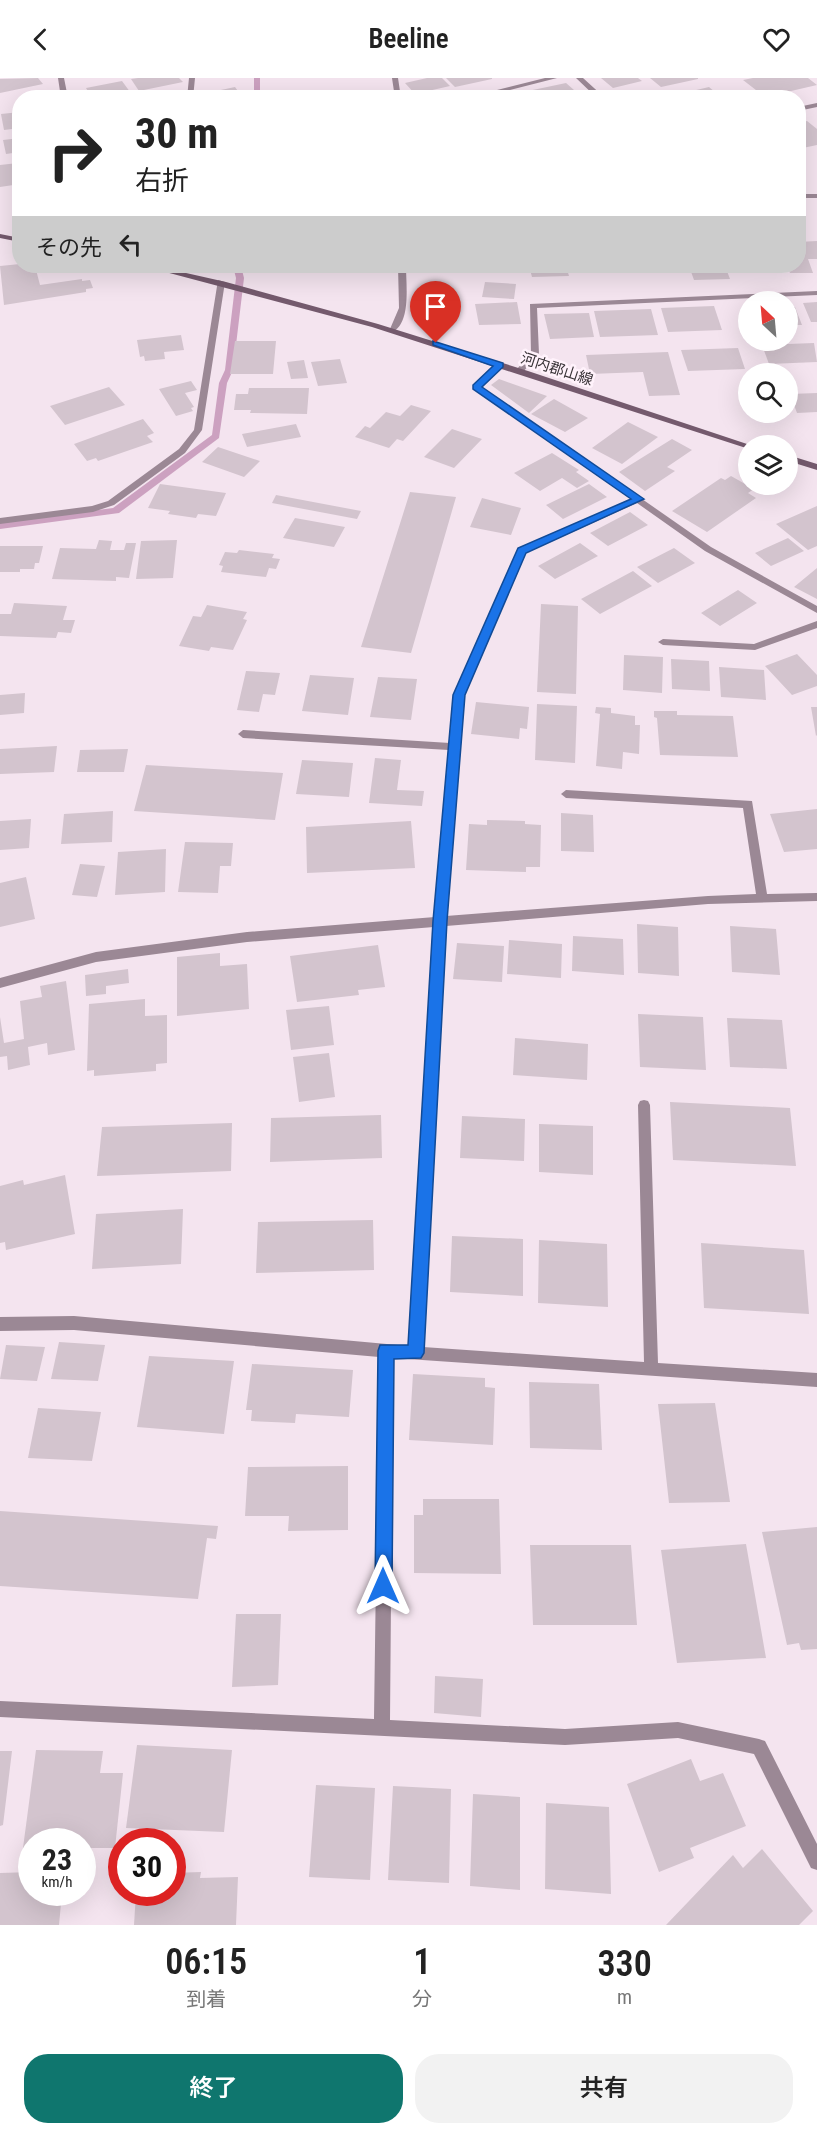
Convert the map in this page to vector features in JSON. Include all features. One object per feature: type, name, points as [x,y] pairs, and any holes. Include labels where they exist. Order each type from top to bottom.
[{"type":"main road","name":"河内郡山線","points":[[179,273],[236,285],[394,329],[738,442]]},
{"type":"main road","points":[[798,461],[817,468]]},
{"type":"street","points":[[503,90],[555,78]]},
{"type":"street","points":[[579,78],[593,90]]},
{"type":"street","points":[[394,329],[403,308],[402,273]]},
{"type":"street","points":[[0,521],[93,508],[111,503],[182,451],[198,430],[221,282]]},
{"type":"street","points":[[519,371],[535,354],[533,306],[817,293]]},
{"type":"street","points":[[499,365],[476,387],[708,549],[817,610]]},
{"type":"street","points":[[416,1353],[440,921],[459,695],[522,551],[639,499]]},
{"type":"street","points":[[663,642],[755,647],[817,624]]},
{"type":"street","points":[[243,734],[455,747]]},
{"type":"street","points":[[566,795],[748,804],[762,899]]},
{"type":"street","points":[[0,983],[96,957],[247,937],[708,900],[817,897]]},
{"type":"street","points":[[644,1105],[651,1369]]},
{"type":"street","points":[[0,1324],[74,1323],[386,1351],[817,1380]]},
{"type":"street","points":[[382,1728],[386,1351]]},
{"type":"street","points":[[0,1709],[565,1737],[678,1730],[759,1747],[817,1862]]},
{"type":"building","points":[[38,78],[43,84],[0,93],[0,79]]},
{"type":"building","points":[[179,78],[183,82],[138,90],[131,79]]},
{"type":"building","points":[[427,78],[442,78],[450,86],[432,90],[411,90],[405,83]]},
{"type":"building","points":[[446,78],[492,78],[492,79],[455,87]]},
{"type":"building","points":[[601,78],[638,78],[642,81],[613,88]]},
{"type":"building","points":[[650,78],[698,78],[698,79],[661,87]]},
{"type":"building","points":[[808,78],[817,85],[795,90],[756,90],[743,80]]},
{"type":"building","points":[[122,81],[129,90],[87,90],[86,88]]},
{"type":"building","points":[[566,83],[574,90],[533,90]]},
{"type":"building","points":[[235,87],[237,90],[221,90]]},
{"type":"building","points":[[709,87],[713,90],[696,90]]},
{"type":"building","points":[[12,113],[12,129],[4,130],[1,114]]},
{"type":"building","points":[[806,121],[817,129],[817,145],[806,147]]},
{"type":"building","points":[[12,139],[12,153],[6,154],[3,140]]},
{"type":"building","points":[[12,164],[12,185],[0,187],[0,165]]},
{"type":"building","points":[[817,241],[817,259],[808,259],[813,273],[806,273],[806,242]]},
{"type":"building","points":[[12,265],[12,273],[37,273],[40,285],[82,279],[82,281],[90,280],[93,288],[86,289],[86,292],[4,305],[0,266]]},
{"type":"building","points":[[531,273],[568,273],[569,276],[532,277]]},
{"type":"building","points":[[692,273],[728,273],[730,279],[694,280]]},
{"type":"building","points":[[485,282],[516,284],[514,299],[482,297]]},
{"type":"building","points":[[517,302],[521,324],[479,325],[475,304]]},
{"type":"building","points":[[817,302],[817,322],[811,322],[803,303]]},
{"type":"building","points":[[714,306],[722,330],[668,332],[661,308]]},
{"type":"building","points":[[651,309],[658,335],[600,337],[594,311]]},
{"type":"building","points":[[589,313],[594,337],[550,339],[544,314]]},
{"type":"building","points":[[181,335],[184,350],[164,352],[165,359],[145,361],[144,356],[140,357],[137,340]]},
{"type":"building","points":[[235,341],[276,341],[273,374],[230,374]]},
{"type":"building","points":[[814,343],[817,362],[769,363],[764,351],[798,351],[798,344]]},
{"type":"building","points":[[738,348],[743,363],[738,363],[738,369],[688,371],[681,350]]},
{"type":"building","points":[[668,352],[680,395],[649,396],[643,372],[590,374],[586,355]]},
{"type":"building","points":[[340,359],[347,383],[318,386],[311,362]]},
{"type":"building","points":[[304,360],[308,378],[291,379],[287,362]]},
{"type":"building","points":[[499,379],[547,396],[529,413],[491,385]]},
{"type":"building","points":[[191,381],[197,390],[185,393],[194,407],[191,408],[193,411],[176,416],[159,389]]},
{"type":"building","points":[[109,387],[125,405],[65,425],[50,406]]},
{"type":"building","points":[[249,388],[309,388],[307,414],[250,413],[251,410],[234,410],[236,394],[248,394]]},
{"type":"building","points":[[817,393],[817,412],[798,413],[798,394]]},
{"type":"building","points":[[554,399],[588,418],[565,432],[531,414]]},
{"type":"building","points":[[411,405],[431,411],[403,441],[397,439],[389,448],[355,437],[365,426],[370,428],[386,412],[400,416]]},
{"type":"building","points":[[143,419],[154,433],[147,436],[153,442],[98,461],[96,458],[87,461],[74,444]]},
{"type":"building","points":[[628,422],[658,437],[622,464],[592,448]]},
{"type":"building","points":[[296,424],[301,437],[247,447],[242,434]]},
{"type":"building","points":[[452,429],[482,439],[454,468],[424,457]]},
{"type":"building","points":[[672,439],[692,450],[667,467],[675,471],[645,491],[619,472]]},
{"type":"building","points":[[218,447],[260,461],[244,477],[202,462]]},
{"type":"building","points":[[552,453],[579,470],[576,472],[589,481],[577,488],[562,478],[540,491],[514,473]]},
{"type":"building","points":[[731,476],[738,480],[738,495],[751,495],[756,498],[707,532],[672,511],[721,478],[725,480]]},
{"type":"building","points":[[160,484],[226,493],[216,516],[198,514],[196,518],[148,508]]},
{"type":"building","points":[[589,484],[607,497],[563,519],[546,505]]},
{"type":"building","points":[[410,492],[456,497],[411,653],[361,647]]},
{"type":"building","points":[[276,495],[361,511],[357,519],[272,503]]},
{"type":"building","points":[[482,498],[521,508],[511,535],[470,527]]},
{"type":"building","points":[[817,506],[817,546],[808,550],[776,524]]},
{"type":"building","points":[[630,512],[648,525],[608,546],[590,533]]},
{"type":"building","points":[[295,518],[345,527],[334,547],[283,538]]},
{"type":"building","points":[[788,538],[804,551],[771,566],[755,553]]},
{"type":"building","points":[[99,540],[112,541],[110,550],[124,550],[126,543],[136,543],[129,578],[116,577],[116,581],[52,579],[60,548],[96,549]]},
{"type":"building","points":[[177,540],[173,578],[136,579],[141,541]]},
{"type":"building","points":[[580,543],[598,556],[555,579],[538,566]]},
{"type":"building","points":[[0,546],[43,546],[39,563],[35,563],[34,569],[0,572]]},
{"type":"building","points":[[674,548],[695,563],[658,583],[637,567]]},
{"type":"building","points":[[239,550],[274,554],[272,558],[280,559],[276,569],[269,568],[266,577],[221,572],[223,566],[219,565],[225,552],[237,553]]},
{"type":"building","points":[[817,568],[817,599],[794,587]]},
{"type":"building","points":[[633,571],[652,586],[600,614],[581,599]]},
{"type":"building","points":[[738,590],[757,603],[720,626],[701,613]]},
{"type":"building","points":[[14,603],[67,606],[63,620],[75,620],[71,633],[58,632],[56,638],[0,636],[0,614],[11,614]]},
{"type":"building","points":[[541,604],[578,606],[576,694],[537,692]]},
{"type":"building","points":[[207,605],[247,612],[243,619],[247,620],[233,650],[211,647],[209,651],[179,646],[193,616],[201,617]]},
{"type":"building","points":[[797,654],[817,675],[817,686],[792,695],[765,666]]},
{"type":"building","points":[[624,655],[663,657],[662,693],[623,690]]},
{"type":"building","points":[[671,659],[709,661],[710,691],[672,689]]},
{"type":"building","points":[[719,667],[764,670],[766,700],[721,697]]},
{"type":"building","points":[[246,671],[280,673],[275,695],[263,694],[259,712],[237,710]]},
{"type":"building","points":[[310,675],[354,678],[348,715],[302,711]]},
{"type":"building","points":[[378,677],[417,679],[411,720],[370,717]]},
{"type":"building","points":[[25,693],[24,713],[0,715],[0,695]]},
{"type":"building","points":[[476,702],[529,707],[527,729],[520,728],[519,739],[471,734]]},
{"type":"building","points":[[537,704],[577,706],[575,763],[535,760]]},
{"type":"building","points":[[596,707],[611,708],[611,713],[635,716],[635,725],[640,725],[639,754],[623,752],[622,769],[596,766],[600,714],[595,713]]},
{"type":"building","points":[[811,707],[817,707],[816,736]]},
{"type":"building","points":[[654,711],[677,711],[677,715],[733,716],[738,757],[660,755],[657,718],[654,717]]},
{"type":"building","points":[[57,746],[54,772],[0,774],[0,749]]},
{"type":"building","points":[[128,749],[124,772],[77,772],[80,750]]},
{"type":"building","points":[[375,758],[401,760],[397,790],[424,791],[422,806],[369,803]]},
{"type":"building","points":[[302,760],[353,763],[349,797],[296,794]]},
{"type":"building","points":[[146,765],[283,773],[275,820],[134,811]]},
{"type":"building","points":[[817,809],[817,849],[784,852],[770,814]]},
{"type":"building","points":[[113,811],[112,842],[61,844],[64,814]]},
{"type":"building","points":[[561,813],[593,815],[594,852],[561,851]]},
{"type":"building","points":[[31,819],[29,848],[0,850],[0,821]]},
{"type":"building","points":[[487,820],[525,821],[525,824],[541,825],[540,867],[526,867],[526,872],[466,870],[469,824],[487,825]]},
{"type":"building","points":[[411,821],[415,868],[307,873],[306,827]]},
{"type":"building","points":[[185,842],[233,843],[231,866],[220,866],[218,893],[178,892]]},
{"type":"building","points":[[166,849],[165,892],[115,895],[118,852]]},
{"type":"building","points":[[80,864],[105,866],[97,897],[72,895]]},
{"type":"building","points":[[26,877],[35,919],[0,927],[0,883]]},
{"type":"building","points":[[637,924],[678,927],[679,976],[638,973]]},
{"type":"building","points":[[730,926],[776,929],[780,975],[732,972]]},
{"type":"building","points":[[573,936],[623,939],[624,975],[572,971]]},
{"type":"building","points":[[509,940],[562,944],[561,978],[507,974]]},
{"type":"building","points":[[457,943],[504,946],[502,982],[453,979]]},
{"type":"building","points":[[378,945],[385,987],[358,990],[359,995],[297,1002],[290,956]]},
{"type":"building","points":[[220,953],[220,966],[247,964],[249,1009],[177,1016],[177,957]]},
{"type":"building","points":[[128,969],[129,983],[106,986],[106,994],[86,996],[85,975]]},
{"type":"building","points":[[66,981],[75,1050],[48,1055],[47,1043],[28,1047],[30,1065],[8,1070],[7,1056],[0,1057],[0,1017],[4,1043],[24,1039],[20,1001],[42,997],[40,986]]},
{"type":"building","points":[[145,999],[145,1016],[167,1015],[167,1063],[156,1064],[156,1071],[94,1076],[94,1070],[87,1071],[89,1004]]},
{"type":"building","points":[[329,1006],[334,1045],[291,1050],[286,1010]]},
{"type":"building","points":[[638,1014],[703,1017],[706,1070],[640,1067]]},
{"type":"building","points":[[727,1018],[782,1020],[787,1069],[730,1067]]},
{"type":"building","points":[[515,1038],[588,1044],[587,1080],[513,1075]]},
{"type":"building","points":[[329,1053],[335,1097],[299,1102],[293,1057]]},
{"type":"building","points":[[670,1102],[790,1108],[796,1166],[673,1160]]},
{"type":"building","points":[[381,1115],[382,1158],[270,1162],[271,1118]]},
{"type":"building","points":[[462,1116],[525,1119],[524,1161],[460,1158]]},
{"type":"building","points":[[232,1123],[231,1171],[97,1176],[102,1127]]},
{"type":"building","points":[[539,1124],[593,1126],[593,1175],[539,1172]]},
{"type":"building","points":[[65,1175],[75,1234],[6,1250],[5,1242],[0,1243],[0,1186],[23,1180],[24,1185]]},
{"type":"building","points":[[183,1209],[181,1264],[92,1269],[96,1214]]},
{"type":"building","points":[[373,1220],[374,1270],[256,1273],[258,1222]]},
{"type":"building","points":[[452,1236],[523,1239],[523,1296],[450,1292]]},
{"type":"building","points":[[539,1240],[607,1244],[608,1307],[538,1303]]},
{"type":"building","points":[[701,1243],[804,1250],[809,1314],[704,1308]]},
{"type":"building","points":[[59,1342],[105,1345],[98,1381],[51,1379]]},
{"type":"building","points":[[6,1345],[45,1347],[37,1381],[0,1379]]},
{"type":"building","points":[[149,1356],[234,1361],[224,1434],[137,1427]]},
{"type":"building","points":[[252,1364],[353,1370],[349,1417],[296,1414],[295,1423],[251,1421],[252,1410],[246,1410]]},
{"type":"building","points":[[413,1374],[485,1378],[485,1387],[495,1388],[493,1445],[409,1440]]},
{"type":"building","points":[[529,1382],[599,1384],[602,1450],[530,1448]]},
{"type":"building","points":[[715,1403],[730,1502],[669,1503],[658,1404]]},
{"type":"building","points":[[38,1408],[101,1412],[92,1461],[28,1458]]},
{"type":"building","points":[[348,1466],[348,1530],[288,1531],[289,1516],[245,1516],[248,1467]]},
{"type":"building","points":[[423,1499],[499,1499],[501,1574],[414,1573],[414,1515],[423,1515]]},
{"type":"building","points":[[0,1511],[218,1526],[216,1539],[207,1538],[198,1599],[0,1586]]},
{"type":"building","points":[[817,1527],[817,1649],[801,1650],[799,1643],[787,1645],[762,1532]]},
{"type":"building","points":[[746,1544],[766,1658],[677,1663],[661,1550]]},
{"type":"building","points":[[530,1545],[631,1545],[637,1625],[533,1625]]},
{"type":"building","points":[[236,1614],[281,1614],[278,1685],[232,1687]]},
{"type":"building","points":[[435,1676],[483,1679],[481,1717],[434,1713]]},
{"type":"building","points":[[137,1745],[232,1750],[224,1832],[186,1830],[186,1828],[126,1828]]},
{"type":"building","points":[[36,1750],[103,1751],[100,1773],[123,1773],[117,1828],[108,1828],[108,1848],[96,1848],[96,1828],[26,1828]]},
{"type":"building","points":[[0,1751],[12,1751],[3,1825],[0,1826]]},
{"type":"building","points":[[691,1759],[700,1781],[723,1773],[746,1826],[690,1848],[694,1858],[659,1872],[627,1784]]},
{"type":"building","points":[[316,1785],[375,1788],[370,1880],[309,1877]]},
{"type":"building","points":[[393,1786],[451,1789],[449,1883],[388,1880]]},
{"type":"building","points":[[473,1794],[520,1797],[520,1890],[470,1886]]},
{"type":"building","points":[[546,1803],[609,1807],[611,1894],[545,1889]]},
{"type":"building","points":[[762,1849],[813,1911],[799,1925],[666,1925],[733,1855],[743,1868]]},
{"type":"building","points":[[18,1872],[18,1906],[61,1906],[59,1925],[0,1925],[0,1873]]},
{"type":"building","points":[[201,1872],[200,1878],[238,1877],[236,1925],[134,1925],[135,1906],[186,1906],[186,1873]]},
{"type":"waterway","points":[[257,78],[257,90]]},
{"type":"waterway","points":[[0,526],[116,511],[216,436],[223,383],[229,370],[239,273]]},
{"type":"route","points":[[383,1586],[386,1351],[416,1353],[440,921],[459,695],[522,551],[639,499],[476,387],[499,365],[436,343]]}]
